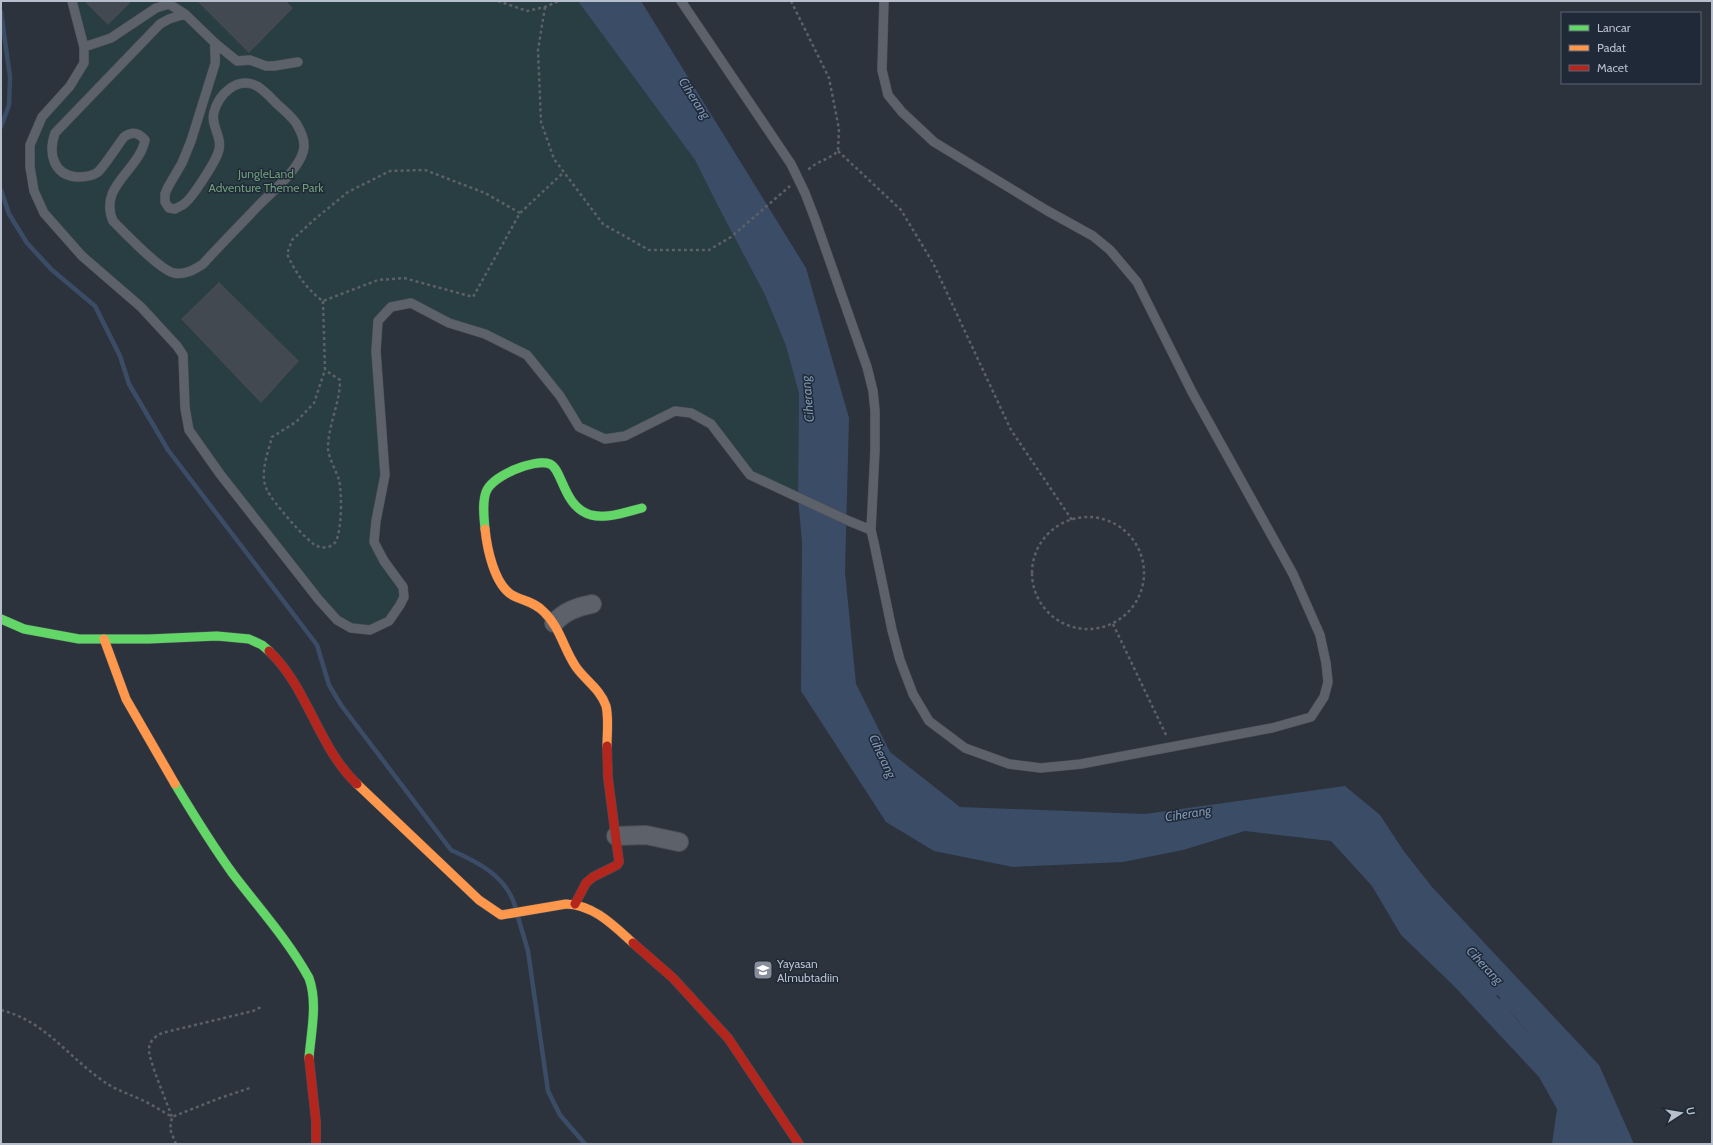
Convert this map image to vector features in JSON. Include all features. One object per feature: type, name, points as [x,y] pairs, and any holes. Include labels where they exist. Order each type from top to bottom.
[{"type":"street","points":[[575,904],[586,883],[618,863],[608,778],[606,707],[604,699],[597,689],[578,669],[563,645],[554,623],[536,604],[508,592],[500,580],[493,563],[484,520],[485,495],[488,488],[509,471],[529,465],[548,462],[553,464],[556,469],[572,503],[584,512],[598,516],[642,508]]},
{"type":"street","points":[[554,623],[561,616],[572,609],[592,604]]},
{"type":"street","points":[[1,619],[24,629],[79,639],[217,636],[249,639],[262,645],[276,658],[302,696],[334,755],[353,780],[479,900],[496,913],[507,915],[527,910],[575,904],[592,910],[617,928],[673,978],[728,1038],[799,1144]]},
{"type":"street","points":[[104,639],[126,699],[170,776],[205,833],[233,874],[268,917],[309,978],[313,989],[314,1000],[308,1063],[316,1122],[316,1144]]},
{"type":"street","points":[[616,836],[646,835],[679,842]]},
{"type":"lane","points":[[72,1],[84,47],[84,63],[70,86],[42,117],[30,145],[30,168],[34,191],[44,214],[82,256],[141,307],[177,346],[183,355],[185,408],[189,430],[220,474],[319,600],[337,620],[351,628],[370,630],[389,620],[404,597],[403,587],[384,561],[374,542],[376,521],[385,475],[376,350],[378,321],[391,307],[411,304],[449,322],[485,334],[527,355],[560,396],[579,427],[605,439],[626,436],[675,411],[691,413],[711,424],[750,474],[871,530]]},
{"type":"lane","points":[[681,1],[791,164],[815,219],[867,367],[874,391],[875,450],[871,530],[892,630],[900,660],[913,694],[929,721],[965,748],[1009,764],[1041,768],[1081,764],[1172,747],[1272,728],[1311,717],[1324,697],[1328,682],[1326,663],[1320,635],[1293,574],[1192,392],[1137,282],[1124,264],[1110,250],[1092,236],[934,142],[902,112],[888,95],[882,70],[884,1]]},
{"type":"lane","points":[[84,47],[111,38],[148,13],[163,5],[169,4],[184,14],[215,43],[237,60],[250,60],[266,66],[298,62]]},
{"type":"lane","points":[[184,14],[160,24],[56,133],[52,147],[52,156],[59,169],[66,176],[83,177],[98,172],[124,137],[129,133],[140,135],[145,140],[143,151],[111,195],[109,207],[110,213],[113,221],[155,261],[173,274],[186,273],[203,264],[282,182],[303,153],[303,138],[292,117],[257,86],[244,83],[237,85],[224,93],[218,101],[214,113],[214,120],[220,140],[218,154],[185,203],[175,209],[169,208],[165,202],[165,194],[168,186],[182,163],[191,141],[215,64],[215,43]]},
{"type":"path","points":[[498,1],[527,11],[545,7],[559,1]]},
{"type":"path","points":[[545,7],[538,50],[541,122],[554,159],[603,224],[649,250],[709,250],[731,237],[787,188],[799,181],[813,165],[833,156],[838,151],[839,129],[830,78],[791,1]]},
{"type":"path","points":[[838,151],[901,210],[933,263],[1012,430],[1072,520]]},
{"type":"path","points":[[323,301],[312,293],[287,254],[292,240],[348,192],[390,171],[426,170],[485,193],[520,213]]},
{"type":"path","points":[[323,301],[378,280],[404,278],[473,297],[520,213],[564,172]]},
{"type":"path","points":[[323,301],[325,370],[314,403],[296,422],[272,437],[263,470],[266,490],[276,504],[310,542],[318,547],[327,548],[336,542],[339,532],[341,502],[339,482],[328,450],[330,426],[340,392],[340,380],[325,370]]},
{"type":"path","points":[[1090,517],[1108,521],[1124,530],[1136,544],[1143,561],[1144,580],[1139,598],[1128,613],[1113,624],[1096,629],[1077,628],[1060,622],[1046,610],[1036,594],[1032,576],[1034,558],[1042,541],[1055,528],[1072,520],[1090,517]]},
{"type":"path","points":[[1113,624],[1172,747]]},
{"type":"path","points":[[176,1144],[170,1130],[172,1117],[151,1061],[149,1049],[153,1039],[162,1032],[234,1016],[261,1007]]},
{"type":"path","points":[[1,1010],[29,1022],[49,1034],[98,1078],[116,1090],[140,1099],[172,1117]]},
{"type":"path","points":[[172,1117],[250,1088]]},
{"type":"green space","name":"JungleLand Adventure Theme Park","points":[[72,1],[584,1],[695,160],[765,295],[786,346],[799,394],[798,498],[750,475],[711,424],[675,411],[605,439],[579,427],[527,355],[411,304],[391,307],[378,321],[385,475],[374,542],[404,597],[389,621],[370,630],[337,620],[189,430],[183,355],[44,213],[34,191],[30,145],[42,117],[84,63]]},
{"type":"water","points":[[578,1],[641,1],[806,268],[849,418],[845,572],[856,684],[890,752],[960,807],[1145,814],[1345,786],[1380,815],[1403,850],[1432,887],[1599,1065],[1634,1144],[1552,1144],[1557,1109],[1539,1077],[1453,985],[1401,935],[1372,886],[1331,841],[1245,831],[1183,850],[1123,862],[1013,867],[934,851],[886,822],[801,691],[802,542],[798,498],[799,394],[786,346],[765,295],[695,160]],"holes":[[[1472,968],[1519,1018],[1562,1070]]]},
{"type":"building","points":[[84,1],[132,1],[108,25]]},
{"type":"building","points":[[197,1],[286,1],[293,8],[249,53]]},
{"type":"building","points":[[219,282],[299,361],[261,403],[181,319]]},
{"type":"waterway","points":[[1,12],[10,77],[9,105],[1,127]]},
{"type":"waterway","points":[[1,190],[9,214],[27,243],[52,270],[95,306],[120,356],[129,384],[168,450],[317,645],[329,685],[341,705],[451,850],[490,871],[505,886],[511,895],[515,906]]},
{"type":"waterway","points":[[518,917],[528,951],[548,1091],[560,1115],[585,1144]]},
{"type":"waterway","name":"Ciherang","points":[[1471,967],[1496,993]]},
{"type":"waterway","name":"Ciherang","points":[[1502,1000],[1519,1018],[1577,1089]]},
{"type":"traffic: fast","points":[[485,529],[484,501],[486,492],[490,486],[496,480],[514,470],[534,464],[550,464],[558,473],[569,497],[582,511],[591,515],[610,516],[642,508]]},
{"type":"traffic: fast","points":[[1,619],[24,629],[79,639],[149,639],[217,636],[249,639],[262,645],[269,651]]},
{"type":"traffic: fast","points":[[175,784],[225,863],[283,937],[309,978],[313,997],[309,1058]]},
{"type":"traffic: slow","points":[[485,529],[492,565],[500,583],[512,595],[537,606],[549,618],[576,667],[604,700],[608,726],[607,746]]},
{"type":"traffic: slow","points":[[104,639],[126,699],[175,784]]},
{"type":"traffic: slow","points":[[357,784],[479,900],[501,915],[566,904],[576,905],[602,917],[633,943]]},
{"type":"traffic: jam","points":[[269,651],[294,682],[332,753],[357,784]]},
{"type":"traffic: jam","points":[[575,904],[586,883],[593,877],[617,865],[619,862],[608,778],[607,746]]},
{"type":"traffic: jam","points":[[633,943],[673,978],[728,1038],[799,1144]]},
{"type":"traffic: jam","points":[[309,1058],[316,1122],[316,1144]]},
{"type":"place","name":"Yayasan Almubtadiin","points":[[763,970]]}]
